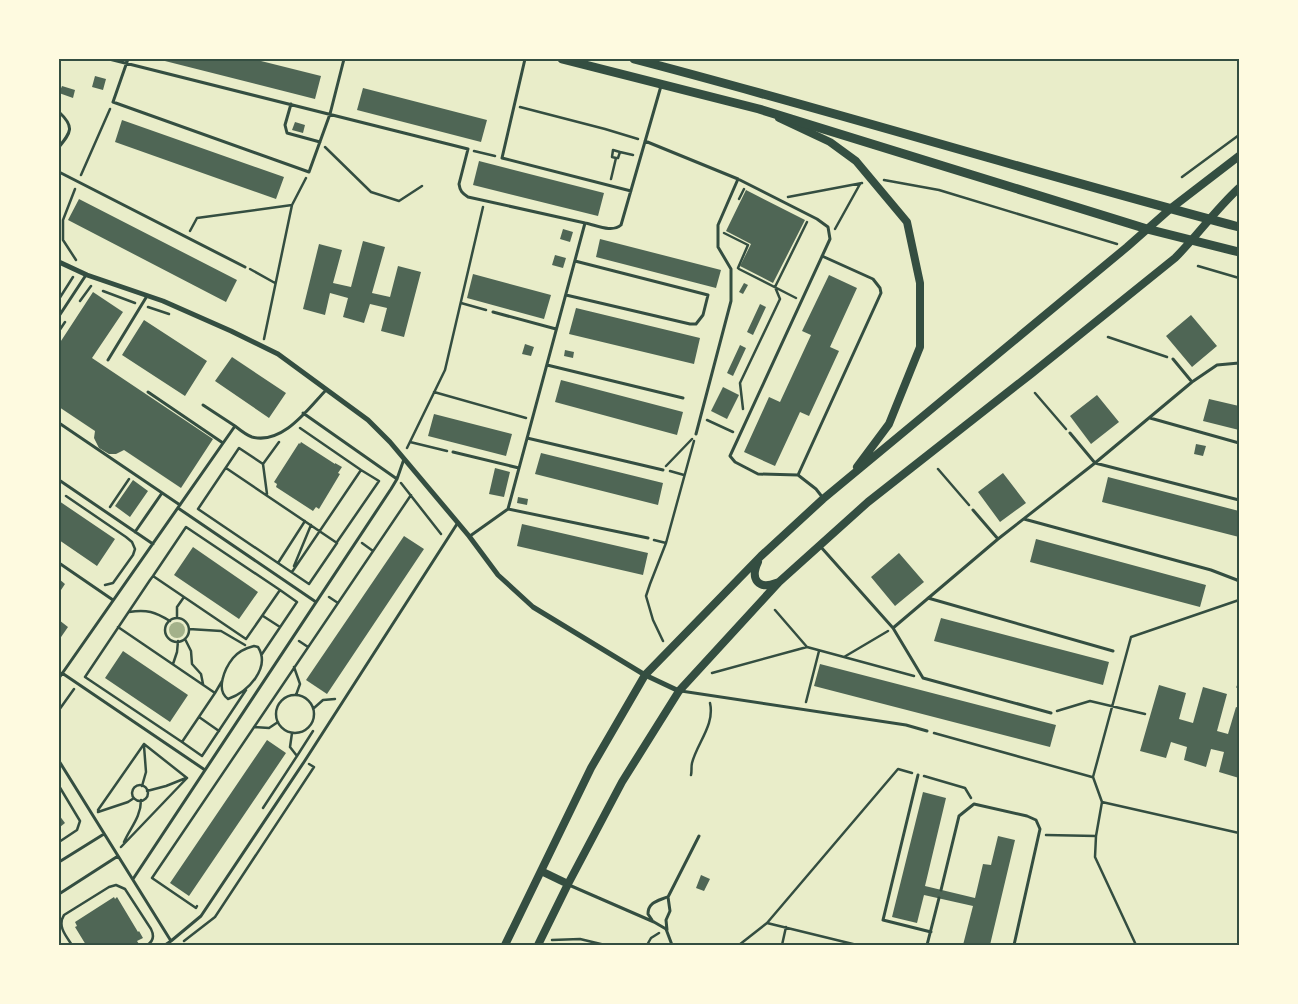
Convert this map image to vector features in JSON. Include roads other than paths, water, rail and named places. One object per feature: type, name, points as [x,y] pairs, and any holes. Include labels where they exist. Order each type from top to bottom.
[{"type":"main road","points":[[562,59],[760,109],[1147,229],[1239,252]]},
{"type":"main road","points":[[634,59],[773,95],[1239,227]]},
{"type":"street","points":[[760,109],[830,142],[856,161],[907,222],[920,283],[920,347],[889,424],[849,478]]},
{"type":"street","points":[[504,945],[591,768],[644,675],[762,556],[823,499],[1128,247],[1170,209],[1239,156]]},
{"type":"street","points":[[538,945],[622,782],[679,691],[779,582],[868,502],[1175,258],[1194,240],[1239,188]]},
{"type":"street","points":[[59,262],[86,275],[148,296],[232,331],[278,354],[368,420],[404,459],[469,536],[498,575],[533,607],[644,675],[679,691]]},
{"type":"street","points":[[762,556],[755,569],[756,580],[761,585],[768,586],[779,582]]},
{"type":"street","points":[[540,871],[568,884]]},
{"type":"lane","points":[[109,59],[128,61],[468,149],[459,184],[460,190],[468,197],[611,229],[617,228],[624,220],[640,157],[662,84]]},
{"type":"lane","points":[[128,61],[113,102],[309,172],[330,114],[344,59]]},
{"type":"lane","points":[[525,59],[502,158],[632,191]]},
{"type":"lane","points":[[291,104],[285,125],[287,132],[320,142]]},
{"type":"lane","points":[[59,112],[69,123],[70,129],[68,136],[59,147]]},
{"type":"lane","points":[[645,141],[738,179],[823,222],[828,227],[830,240],[731,454],[732,460],[758,474],[798,475],[816,489],[823,499]]},
{"type":"lane","points":[[59,172],[245,267]]},
{"type":"lane","points":[[696,434],[731,301],[731,269],[718,247],[718,225],[738,179]]},
{"type":"lane","points":[[469,536],[508,509],[585,223]]},
{"type":"lane","points":[[798,475],[880,293],[880,288],[873,279],[822,256]]},
{"type":"lane","points":[[566,295],[690,324],[696,324],[703,315],[708,295],[575,261]]},
{"type":"lane","points":[[59,316],[86,275]]},
{"type":"lane","points":[[108,360],[148,296]]},
{"type":"lane","points":[[493,312],[556,329]]},
{"type":"lane","points":[[1173,359],[1192,382]]},
{"type":"lane","points":[[893,628],[998,539],[1095,463],[1192,382],[1218,365],[1239,363]]},
{"type":"lane","points":[[547,365],[683,398]]},
{"type":"lane","points":[[203,405],[251,436],[273,437],[286,429],[303,414],[327,389]]},
{"type":"lane","points":[[148,392],[223,443]]},
{"type":"lane","points":[[303,414],[397,479]]},
{"type":"lane","points":[[1150,418],[1239,443]]},
{"type":"lane","points":[[59,423],[316,602]]},
{"type":"lane","points":[[59,678],[235,426]]},
{"type":"lane","points":[[1070,434],[1095,463],[1239,500]]},
{"type":"lane","points":[[528,438],[663,470]]},
{"type":"lane","points":[[454,452],[519,468]]},
{"type":"lane","points":[[133,879],[397,479],[404,459]]},
{"type":"lane","points":[[59,480],[153,544]]},
{"type":"lane","points":[[135,532],[162,493]]},
{"type":"lane","points":[[508,509],[648,538]]},
{"type":"lane","points":[[974,510],[998,539]]},
{"type":"lane","points":[[1024,519],[1211,570],[1239,582]]},
{"type":"lane","points":[[165,945],[201,916],[304,762],[457,524]]},
{"type":"lane","points":[[820,546],[893,628],[923,678],[1051,713]]},
{"type":"lane","points":[[59,563],[113,600]]},
{"type":"lane","points":[[928,598],[1113,651]]},
{"type":"lane","points":[[62,674],[205,770]]},
{"type":"lane","points":[[679,691],[906,725],[927,731]]},
{"type":"lane","points":[[59,761],[172,941]]},
{"type":"lane","points":[[918,774],[883,920],[931,932]]},
{"type":"lane","points":[[941,890],[959,816],[974,804],[1027,816],[1036,820],[1040,829],[1039,835],[1014,945]]},
{"type":"lane","points":[[59,862],[104,834]]},
{"type":"lane","points":[[672,945],[666,929],[666,920],[669,914],[668,897],[699,836]]},
{"type":"lane","points":[[59,894],[118,856]]},
{"type":"lane","points":[[568,884],[666,929]]},
{"type":"lane","points":[[666,920],[660,923],[654,922],[648,914],[650,905],[668,897]]},
{"type":"lane","points":[[927,945],[939,898]]},
{"type":"lane","points":[[658,901],[665,902],[669,908]]},
{"type":"lane","points":[[640,916],[648,914]]}]
